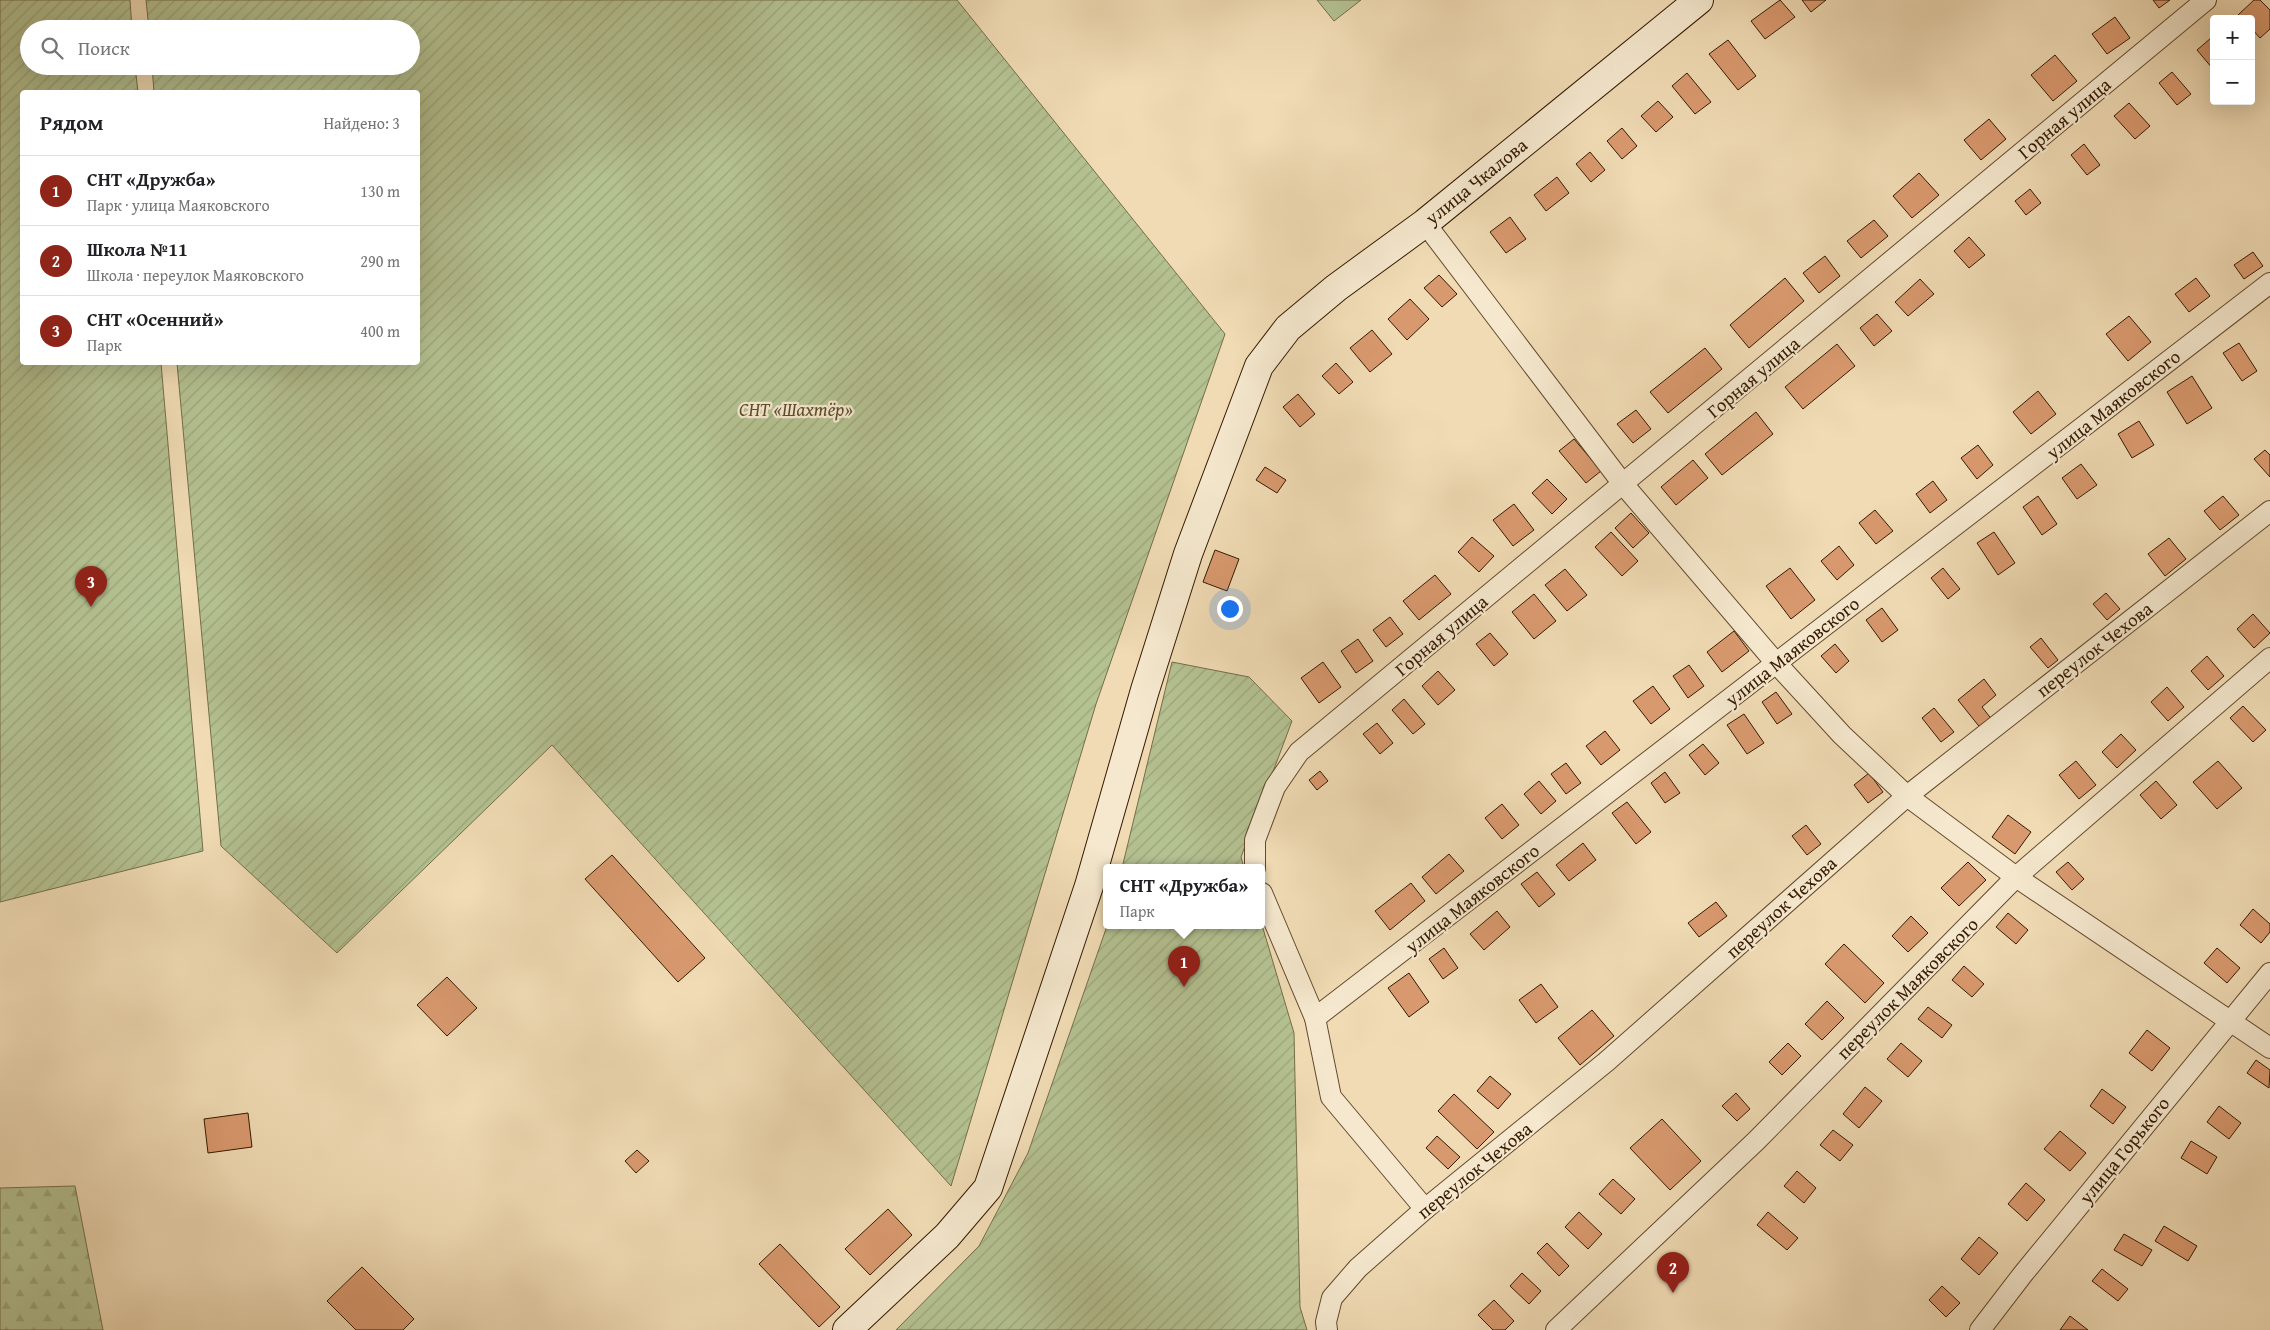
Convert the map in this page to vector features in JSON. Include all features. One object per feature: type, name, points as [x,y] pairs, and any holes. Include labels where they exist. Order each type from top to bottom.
[{"type":"main road","name":"улица Чкалова","points":[[847,1330],[947,1236],[988,1188],[1089,886],[1145,690],[1188,554],[1259,366],[1288,328],[1336,288],[1425,223],[1699,0]]},
{"type":"street","name":"Горная улица","points":[[1256,864],[1255,840],[1275,787],[1299,752],[2206,0]]},
{"type":"street","points":[[1425,223],[1623,484],[1776,663],[1842,735],[1906,796],[2016,877],[2270,1048]]},
{"type":"street","name":"улица Маяковского","points":[[1315,1018],[2270,283]]},
{"type":"street","name":"переулок Чехова","points":[[1327,1330],[1326,1322],[1332,1298],[1358,1268],[1425,1210],[1606,1062],[1906,796],[2270,511]]},
{"type":"street","name":"переулок Маяковского","points":[[1556,1330],[1756,1141],[2016,877],[2270,658]]},
{"type":"street","points":[[1265,900],[1315,1018],[1331,1097],[1425,1210]]},
{"type":"street","name":"улица Горького","points":[[1980,1330],[2023,1274],[2270,973]]},
{"type":"green space","points":[[0,0],[130,0],[131,20],[20,20],[20,75],[136,75],[138,90],[20,90],[20,365],[161,365],[203,851],[0,902]]},
{"type":"green space","name":"СНТ «Шахтёр»","points":[[146,0],[957,0],[1225,334],[1096,704],[951,1186],[552,745],[337,953],[221,846],[177,365],[420,365],[420,90],[154,90],[153,75],[420,75],[420,20],[148,20]]},
{"type":"green space","points":[[1317,0],[1361,0],[1334,21]]},
{"type":"green space","points":[[1172,662],[1249,677],[1292,721],[1241,857],[1243,864],[1123,864]]},
{"type":"green space","points":[[1106,929],[1263,929],[1294,1033],[1300,1307],[1307,1330],[896,1330],[979,1246],[1028,1153]]},
{"type":"green space","points":[[75,1186],[103,1330],[0,1330],[0,1188]]},
{"type":"building","points":[[1780,0],[1795,17],[1765,39],[1751,21]]},
{"type":"building","points":[[1802,0],[1826,0],[1811,12]]},
{"type":"building","points":[[2153,0],[2170,0],[2159,8]]},
{"type":"building","points":[[2254,0],[2260,0],[2270,10],[2270,29],[2260,38],[2255,32],[2255,15],[2238,15]]},
{"type":"building","points":[[2115,17],[2130,38],[2107,54],[2092,34]]},
{"type":"building","points":[[2210,39],[2210,65],[2197,50]]},
{"type":"building","points":[[1728,40],[1756,76],[1738,90],[1709,54]]},
{"type":"building","points":[[2055,55],[2077,81],[2053,101],[2031,75]]},
{"type":"building","points":[[2172,72],[2191,94],[2177,105],[2159,83]]},
{"type":"building","points":[[1687,73],[1711,102],[1695,114],[1672,86]]},
{"type":"building","points":[[1658,101],[1673,117],[1656,132],[1641,116]]},
{"type":"building","points":[[2129,103],[2150,126],[2135,139],[2114,116]]},
{"type":"building","points":[[1989,119],[2006,139],[1981,160],[1964,140]]},
{"type":"building","points":[[1622,128],[1637,146],[1622,159],[1607,141]]},
{"type":"building","points":[[2084,144],[2100,165],[2087,175],[2071,155]]},
{"type":"building","points":[[1590,152],[1605,170],[1591,182],[1576,164]]},
{"type":"building","points":[[1919,173],[1939,195],[1912,218],[1893,196]]},
{"type":"building","points":[[1557,177],[1569,193],[1546,211],[1534,195]]},
{"type":"building","points":[[2030,189],[2041,203],[2026,215],[2015,201]]},
{"type":"building","points":[[1510,217],[1526,239],[1506,253],[1490,232]]},
{"type":"building","points":[[1874,220],[1888,236],[1861,258],[1847,241]]},
{"type":"building","points":[[1969,237],[1985,255],[1969,268],[1954,251]]},
{"type":"building","points":[[2253,252],[2263,266],[2244,279],[2234,265]]},
{"type":"building","points":[[1825,256],[1840,276],[1819,293],[1803,273]]},
{"type":"building","points":[[1439,275],[1457,294],[1442,307],[1424,288]]},
{"type":"building","points":[[1785,278],[1804,301],[1749,348],[1730,325]]},
{"type":"building","points":[[2196,278],[2210,296],[2189,312],[2175,294]]},
{"type":"building","points":[[1920,279],[1934,294],[1908,316],[1895,302]]},
{"type":"building","points":[[1410,299],[1429,319],[1407,340],[1388,319]]},
{"type":"building","points":[[1877,314],[1892,331],[1874,346],[1860,328]]},
{"type":"building","points":[[2129,316],[2151,342],[2128,361],[2106,334]]},
{"type":"building","points":[[1372,330],[1392,354],[1370,372],[1350,348]]},
{"type":"building","points":[[2239,343],[2257,371],[2242,381],[2223,353]]},
{"type":"building","points":[[1837,344],[1855,366],[1803,409],[1785,387]]},
{"type":"building","points":[[1705,348],[1722,369],[1668,413],[1650,392]]},
{"type":"building","points":[[1336,363],[1353,382],[1339,394],[1322,376]]},
{"type":"building","points":[[2192,376],[2212,408],[2187,424],[2167,392]]},
{"type":"building","points":[[2038,391],[2056,414],[2031,434],[2013,412]]},
{"type":"building","points":[[1298,394],[1315,414],[1300,427],[1283,407]]},
{"type":"building","points":[[1636,410],[1651,429],[1633,443],[1617,424]]},
{"type":"building","points":[[1756,412],[1773,434],[1722,475],[1705,454]]},
{"type":"building","points":[[2139,421],[2154,445],[2132,458],[2118,434]]},
{"type":"building","points":[[1574,439],[1601,471],[1586,483],[1559,451]]},
{"type":"building","points":[[1978,445],[1993,465],[1977,479],[1961,458]]},
{"type":"building","points":[[2265,450],[2270,455],[2270,477],[2254,459]]},
{"type":"building","points":[[1693,460],[1708,478],[1676,505],[1661,487]]},
{"type":"building","points":[[2081,464],[2097,485],[2077,499],[2062,478]]},
{"type":"building","points":[[1265,467],[1286,480],[1277,493],[1256,480]]},
{"type":"building","points":[[1547,479],[1567,499],[1552,514],[1532,493]]},
{"type":"building","points":[[1933,481],[1947,500],[1930,513],[1916,494]]},
{"type":"building","points":[[2038,496],[2057,524],[2042,535],[2023,507]]},
{"type":"building","points":[[2223,496],[2239,515],[2220,530],[2204,511]]},
{"type":"building","points":[[1514,504],[1534,530],[1513,546],[1493,520]]},
{"type":"building","points":[[1875,510],[1893,531],[1876,544],[1859,523]]},
{"type":"building","points":[[1631,513],[1649,533],[1633,548],[1615,528]]},
{"type":"building","points":[[1611,532],[1638,561],[1622,576],[1595,547]]},
{"type":"building","points":[[1994,532],[2015,563],[1998,575],[1977,543]]},
{"type":"building","points":[[1472,537],[1494,556],[1479,572],[1458,552]]},
{"type":"building","points":[[2169,538],[2186,559],[2165,576],[2148,554]]},
{"type":"building","points":[[1839,546],[1854,565],[1837,580],[1821,561]]},
{"type":"building","points":[[1215,550],[1239,559],[1227,591],[1203,582]]},
{"type":"building","points":[[1790,568],[1815,600],[1791,619],[1766,586]]},
{"type":"building","points":[[1943,568],[1960,589],[1948,599],[1931,578]]},
{"type":"building","points":[[1565,569],[1587,595],[1567,611],[1545,585]]},
{"type":"building","points":[[1435,575],[1451,594],[1419,620],[1403,601]]},
{"type":"building","points":[[2106,593],[2120,609],[2107,620],[2093,604]]},
{"type":"building","points":[[1534,594],[1556,621],[1534,639],[1512,612]]},
{"type":"building","points":[[1882,608],[1898,630],[1882,642],[1866,620]]},
{"type":"building","points":[[2253,614],[2270,633],[2254,648],[2237,629]]},
{"type":"building","points":[[1390,617],[1403,634],[1386,647],[1373,630]]},
{"type":"building","points":[[1734,631],[1749,651],[1722,672],[1707,652]]},
{"type":"building","points":[[1490,633],[1508,654],[1494,666],[1476,644]]},
{"type":"building","points":[[2041,638],[2058,660],[2048,668],[2030,647]]},
{"type":"building","points":[[1358,639],[1373,661],[1356,673],[1341,651]]},
{"type":"building","points":[[1835,644],[1849,661],[1836,673],[1821,656]]},
{"type":"building","points":[[2207,656],[2224,676],[2208,690],[2191,671]]},
{"type":"building","points":[[1323,662],[1341,687],[1319,703],[1301,678]]},
{"type":"building","points":[[1689,665],[1704,686],[1688,698],[1673,676]]},
{"type":"building","points":[[1438,671],[1455,690],[1438,705],[1422,686]]},
{"type":"building","points":[[1984,679],[1996,695],[1982,707],[1993,721],[1982,730],[1958,700]]},
{"type":"building","points":[[1653,686],[1670,709],[1651,724],[1633,701]]},
{"type":"building","points":[[2167,687],[2184,707],[2168,721],[2151,702]]},
{"type":"building","points":[[1776,692],[1792,714],[1777,724],[1762,702]]},
{"type":"building","points":[[1404,699],[1425,724],[1413,734],[1392,710]]},
{"type":"building","points":[[2243,706],[2266,730],[2253,742],[2230,718]]},
{"type":"building","points":[[1934,708],[1954,732],[1941,742],[1922,718]]},
{"type":"building","points":[[1744,714],[1764,743],[1747,754],[1727,725]]},
{"type":"building","points":[[1377,723],[1393,743],[1380,754],[1363,734]]},
{"type":"building","points":[[1605,731],[1620,750],[1601,765],[1586,746]]},
{"type":"building","points":[[2121,734],[2136,750],[2117,768],[2102,752]]},
{"type":"building","points":[[1703,744],[1719,763],[1705,775],[1689,755]]},
{"type":"building","points":[[2076,761],[2096,785],[2079,799],[2059,775]]},
{"type":"building","points":[[2218,761],[2242,788],[2217,809],[2193,782]]},
{"type":"building","points":[[1566,763],[1581,783],[1566,794],[1551,774]]},
{"type":"building","points":[[1320,771],[1328,781],[1317,790],[1309,780]]},
{"type":"building","points":[[1665,772],[1680,793],[1665,803],[1651,783]]},
{"type":"building","points":[[1869,773],[1883,792],[1868,803],[1854,785]]},
{"type":"building","points":[[1539,781],[1556,801],[1541,814],[1524,794]]},
{"type":"building","points":[[2156,781],[2177,805],[2161,819],[2140,795]]},
{"type":"building","points":[[1627,802],[1651,832],[1636,844],[1612,813]]},
{"type":"building","points":[[1502,804],[1519,825],[1502,839],[1485,818]]},
{"type":"building","points":[[2008,815],[2031,832],[2015,854],[1992,837]]},
{"type":"building","points":[[1806,825],[1821,844],[1807,855],[1792,836]]},
{"type":"building","points":[[1583,843],[1596,860],[1569,881],[1556,865]]},
{"type":"building","points":[[1449,854],[1464,871],[1436,894],[1422,877]]},
{"type":"building","points":[[612,855],[705,958],[678,982],[585,879]]},
{"type":"building","points":[[1968,862],[1986,880],[1959,906],[1941,888]]},
{"type":"building","points":[[2068,862],[2084,879],[2072,890],[2056,872]]},
{"type":"building","points":[[1537,872],[1555,894],[1539,907],[1521,884]]},
{"type":"building","points":[[1411,883],[1425,901],[1390,930],[1375,911]]},
{"type":"building","points":[[1716,902],[1727,916],[1699,937],[1688,923]]},
{"type":"building","points":[[2253,909],[2270,924],[2270,932],[2261,943],[2240,925]]},
{"type":"building","points":[[1497,911],[1510,927],[1484,950],[1470,934]]},
{"type":"building","points":[[2008,913],[2028,930],[2016,944],[1996,927]]},
{"type":"building","points":[[1911,916],[1928,933],[1908,952],[1892,936]]},
{"type":"building","points":[[1844,944],[1884,983],[1865,1003],[1825,964]]},
{"type":"building","points":[[1444,948],[1458,968],[1443,979],[1429,959]]},
{"type":"building","points":[[2217,948],[2240,968],[2227,983],[2204,963]]},
{"type":"building","points":[[1964,966],[1984,984],[1972,997],[1952,980]]},
{"type":"building","points":[[1409,973],[1429,1002],[1409,1017],[1388,988]]},
{"type":"building","points":[[447,977],[477,1008],[447,1036],[417,1005]]},
{"type":"building","points":[[1541,984],[1558,1007],[1536,1023],[1519,1000]]},
{"type":"building","points":[[1827,1001],[1844,1018],[1822,1040],[1805,1024]]},
{"type":"building","points":[[1928,1007],[1952,1025],[1942,1038],[1918,1019]]},
{"type":"building","points":[[1592,1010],[1614,1036],[1580,1065],[1558,1038]]},
{"type":"building","points":[[2147,1030],[2170,1048],[2152,1071],[2129,1053]]},
{"type":"building","points":[[1788,1043],[1801,1056],[1782,1075],[1769,1062]]},
{"type":"building","points":[[1901,1043],[1922,1061],[1908,1077],[1887,1059]]},
{"type":"building","points":[[2256,1060],[2270,1070],[2269,1088],[2247,1073]]},
{"type":"building","points":[[1490,1076],[1511,1094],[1498,1109],[1477,1091]]},
{"type":"building","points":[[1865,1087],[1882,1101],[1859,1128],[1843,1114]]},
{"type":"building","points":[[2102,1089],[2126,1107],[2113,1124],[2090,1106]]},
{"type":"building","points":[[1736,1093],[1750,1109],[1737,1121],[1722,1106]]},
{"type":"building","points":[[1454,1094],[1494,1132],[1477,1149],[1438,1111]]},
{"type":"building","points":[[2219,1106],[2241,1123],[2229,1139],[2207,1122]]},
{"type":"building","points":[[248,1113],[252,1147],[208,1153],[204,1119]]},
{"type":"building","points":[[1662,1119],[1701,1161],[1670,1190],[1630,1148]]},
{"type":"building","points":[[1833,1130],[1853,1145],[1840,1161],[1820,1145]]},
{"type":"building","points":[[2060,1131],[2086,1153],[2070,1171],[2044,1149]]},
{"type":"building","points":[[1437,1136],[1460,1157],[1448,1169],[1426,1148]]},
{"type":"building","points":[[2191,1141],[2217,1157],[2207,1174],[2181,1158]]},
{"type":"building","points":[[637,1150],[649,1161],[636,1173],[625,1161]]},
{"type":"building","points":[[1797,1171],[1816,1188],[1804,1203],[1784,1186]]},
{"type":"building","points":[[1613,1179],[1635,1199],[1621,1214],[1599,1194]]},
{"type":"building","points":[[2026,1183],[2045,1200],[2027,1221],[2008,1204]]},
{"type":"building","points":[[888,1209],[912,1235],[870,1275],[845,1249]]},
{"type":"building","points":[[1579,1212],[1602,1234],[1588,1249],[1565,1227]]},
{"type":"building","points":[[1768,1212],[1798,1238],[1787,1250],[1757,1225]]},
{"type":"building","points":[[2164,1226],[2197,1246],[2188,1261],[2155,1241]]},
{"type":"building","points":[[2124,1234],[2152,1250],[2142,1266],[2114,1250]]},
{"type":"building","points":[[1979,1237],[1998,1253],[1979,1275],[1961,1259]]},
{"type":"building","points":[[1547,1243],[1569,1266],[1559,1276],[1537,1253]]},
{"type":"building","points":[[780,1244],[840,1307],[819,1327],[759,1264]]},
{"type":"building","points":[[362,1267],[414,1319],[403,1330],[356,1330],[327,1301]]},
{"type":"building","points":[[2102,1269],[2128,1289],[2118,1301],[2092,1281]]},
{"type":"building","points":[[1522,1273],[1541,1291],[1529,1304],[1510,1286]]},
{"type":"building","points":[[1942,1286],[1960,1303],[1946,1317],[1929,1300]]},
{"type":"building","points":[[1494,1300],[1514,1321],[1505,1330],[1493,1330],[1478,1315]]},
{"type":"building","points":[[2070,1316],[2088,1330],[2060,1330]]},
{"type":"place","name":"СНТ «Осенний»","points":[[91,607]]},
{"type":"place","name":"СНТ «Дружба»","points":[[1184,987]]},
{"type":"place","name":"Школа №11","points":[[1673,1293]]}]
